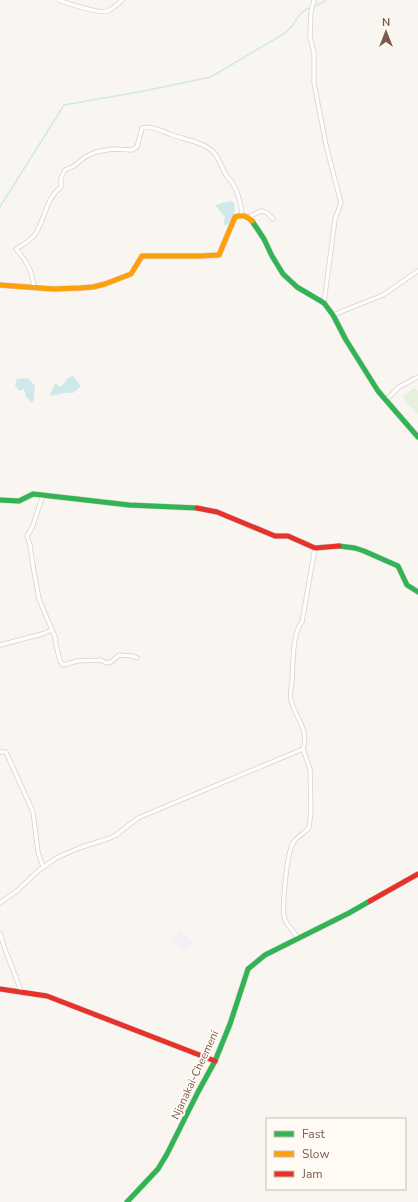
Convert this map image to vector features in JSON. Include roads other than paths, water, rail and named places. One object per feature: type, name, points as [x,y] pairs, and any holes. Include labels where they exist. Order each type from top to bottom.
[{"type":"street","points":[[58,0],[75,6],[106,12],[122,0]]},
{"type":"street","points":[[314,0],[311,11],[310,37],[314,53],[314,83],[326,145],[341,203],[335,219],[324,304]]},
{"type":"street","points":[[34,287],[29,266],[16,249],[33,237],[40,225],[47,205],[55,192],[61,187],[65,170],[96,152],[113,149],[125,151],[132,150],[137,147],[142,128],[146,127],[156,129],[209,148],[216,155],[226,175],[232,183],[238,197],[242,215]]},
{"type":"street","points":[[248,217],[261,211],[266,212],[273,219]]},
{"type":"street","points":[[0,285],[58,289],[105,284],[131,274],[142,256],[180,255],[204,257],[219,255],[224,247],[230,226],[235,217],[242,215],[248,217],[264,239],[283,274],[297,287],[324,304],[334,315],[346,340],[378,391],[418,437]]},
{"type":"street","points":[[334,315],[383,295],[418,271]]},
{"type":"street","points":[[386,400],[399,387],[418,377]]},
{"type":"street","points":[[0,500],[19,501],[33,494],[129,505],[193,507],[217,512],[275,536],[288,536],[315,548],[336,546],[355,548],[398,566],[406,585],[412,590],[418,592]]},
{"type":"street","points":[[43,495],[28,536],[39,599],[55,637],[60,661],[63,665],[77,661],[101,660],[106,663],[111,662],[119,655],[133,656],[137,658]]},
{"type":"street","points":[[298,938],[285,920],[285,881],[293,843],[310,828],[310,769],[303,750],[305,736],[291,700],[294,645],[302,622],[315,548]]},
{"type":"street","points":[[0,645],[52,630]]},
{"type":"street","points":[[0,903],[18,890],[43,867],[62,856],[116,835],[138,818],[303,750]]},
{"type":"street","points":[[0,752],[6,752],[33,812],[38,852],[43,867]]},
{"type":"street","name":"Njanakai-Cheemeni","points":[[127,1202],[158,1169],[175,1140],[215,1061],[230,1024],[248,969],[258,960],[349,913],[418,874]]},
{"type":"street","points":[[0,933],[4,949],[21,992]]},
{"type":"street","points":[[0,989],[47,996],[215,1061]]},
{"type":"water","points":[[230,201],[234,202],[234,214],[227,225],[223,225],[225,217],[215,205]]},
{"type":"water","points":[[73,376],[81,386],[73,393],[50,396],[55,383],[61,387],[68,378]]},
{"type":"water","points":[[28,378],[35,386],[34,399],[32,403],[26,397],[24,389],[19,391],[15,385],[17,379]]},
{"type":"waterway","points":[[316,6],[326,0]]},
{"type":"waterway","points":[[0,207],[64,105],[144,91],[211,77],[285,33],[300,14],[308,8]]}]
